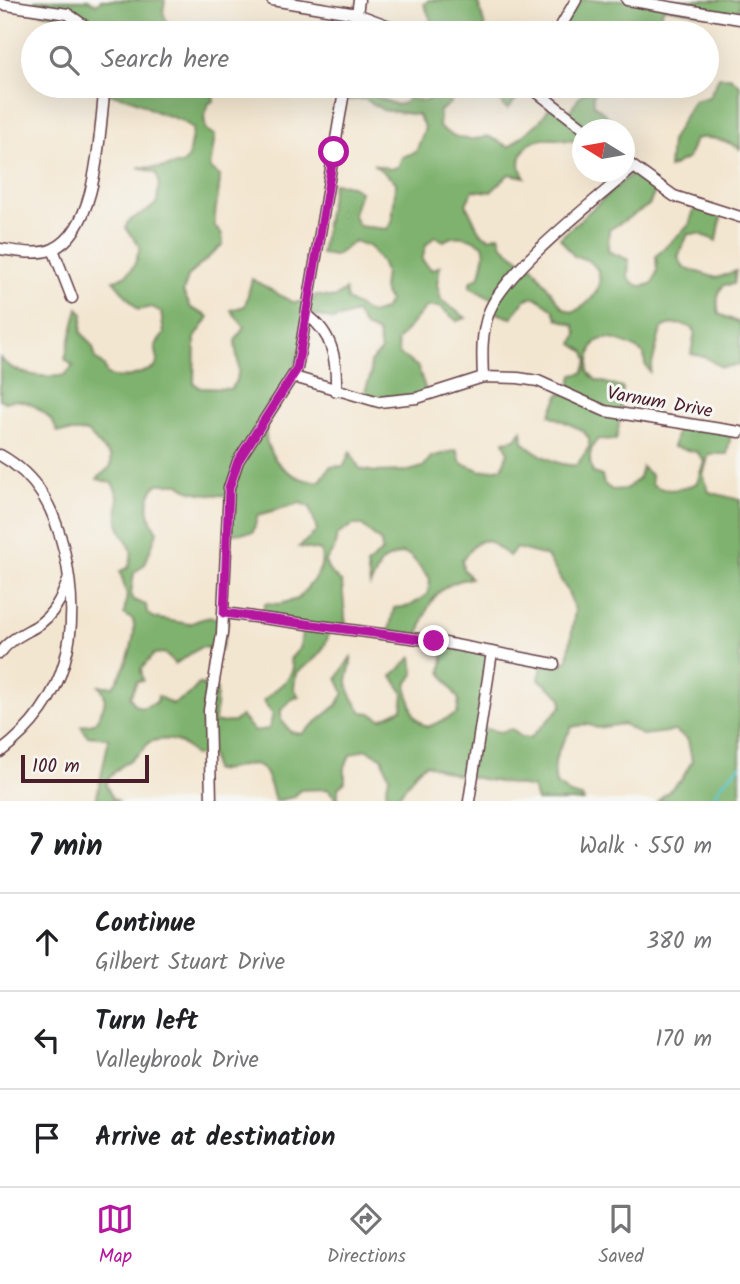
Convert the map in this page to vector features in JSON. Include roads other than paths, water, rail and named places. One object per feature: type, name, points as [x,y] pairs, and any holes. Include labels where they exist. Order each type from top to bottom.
[{"type":"street","points":[[272,0],[357,14],[376,21]]},
{"type":"street","points":[[356,21],[359,0]]},
{"type":"street","points":[[564,21],[576,0]]},
{"type":"street","points":[[627,0],[740,19]]},
{"type":"street","points":[[0,4],[68,14],[78,21]]},
{"type":"street","points":[[0,248],[26,252],[53,249],[76,229],[85,214],[103,98]]},
{"type":"street","points":[[211,801],[209,710],[224,613],[227,502],[238,461],[294,377],[307,316],[343,98]]},
{"type":"street","points":[[545,98],[572,119]]},
{"type":"street","points":[[635,167],[674,196],[740,217]]},
{"type":"street","points":[[483,377],[484,327],[497,293],[609,182]]},
{"type":"street","points":[[53,249],[72,298]]},
{"type":"street","points":[[307,316],[318,323],[331,344],[336,391]]},
{"type":"street","name":"Varnum Drive","points":[[294,377],[379,402],[396,402],[483,377],[538,381],[605,411],[740,432]]},
{"type":"street","points":[[0,455],[30,477],[44,496],[61,538],[69,575],[72,623],[62,670],[34,719],[0,752]]},
{"type":"street","points":[[0,653],[14,638],[35,627],[51,613],[69,575]]},
{"type":"street","points":[[224,613],[372,632],[554,664]]},
{"type":"street","points":[[469,801],[492,652]]},
{"type":"waterway","points":[[711,801],[721,785],[740,766]]}]
